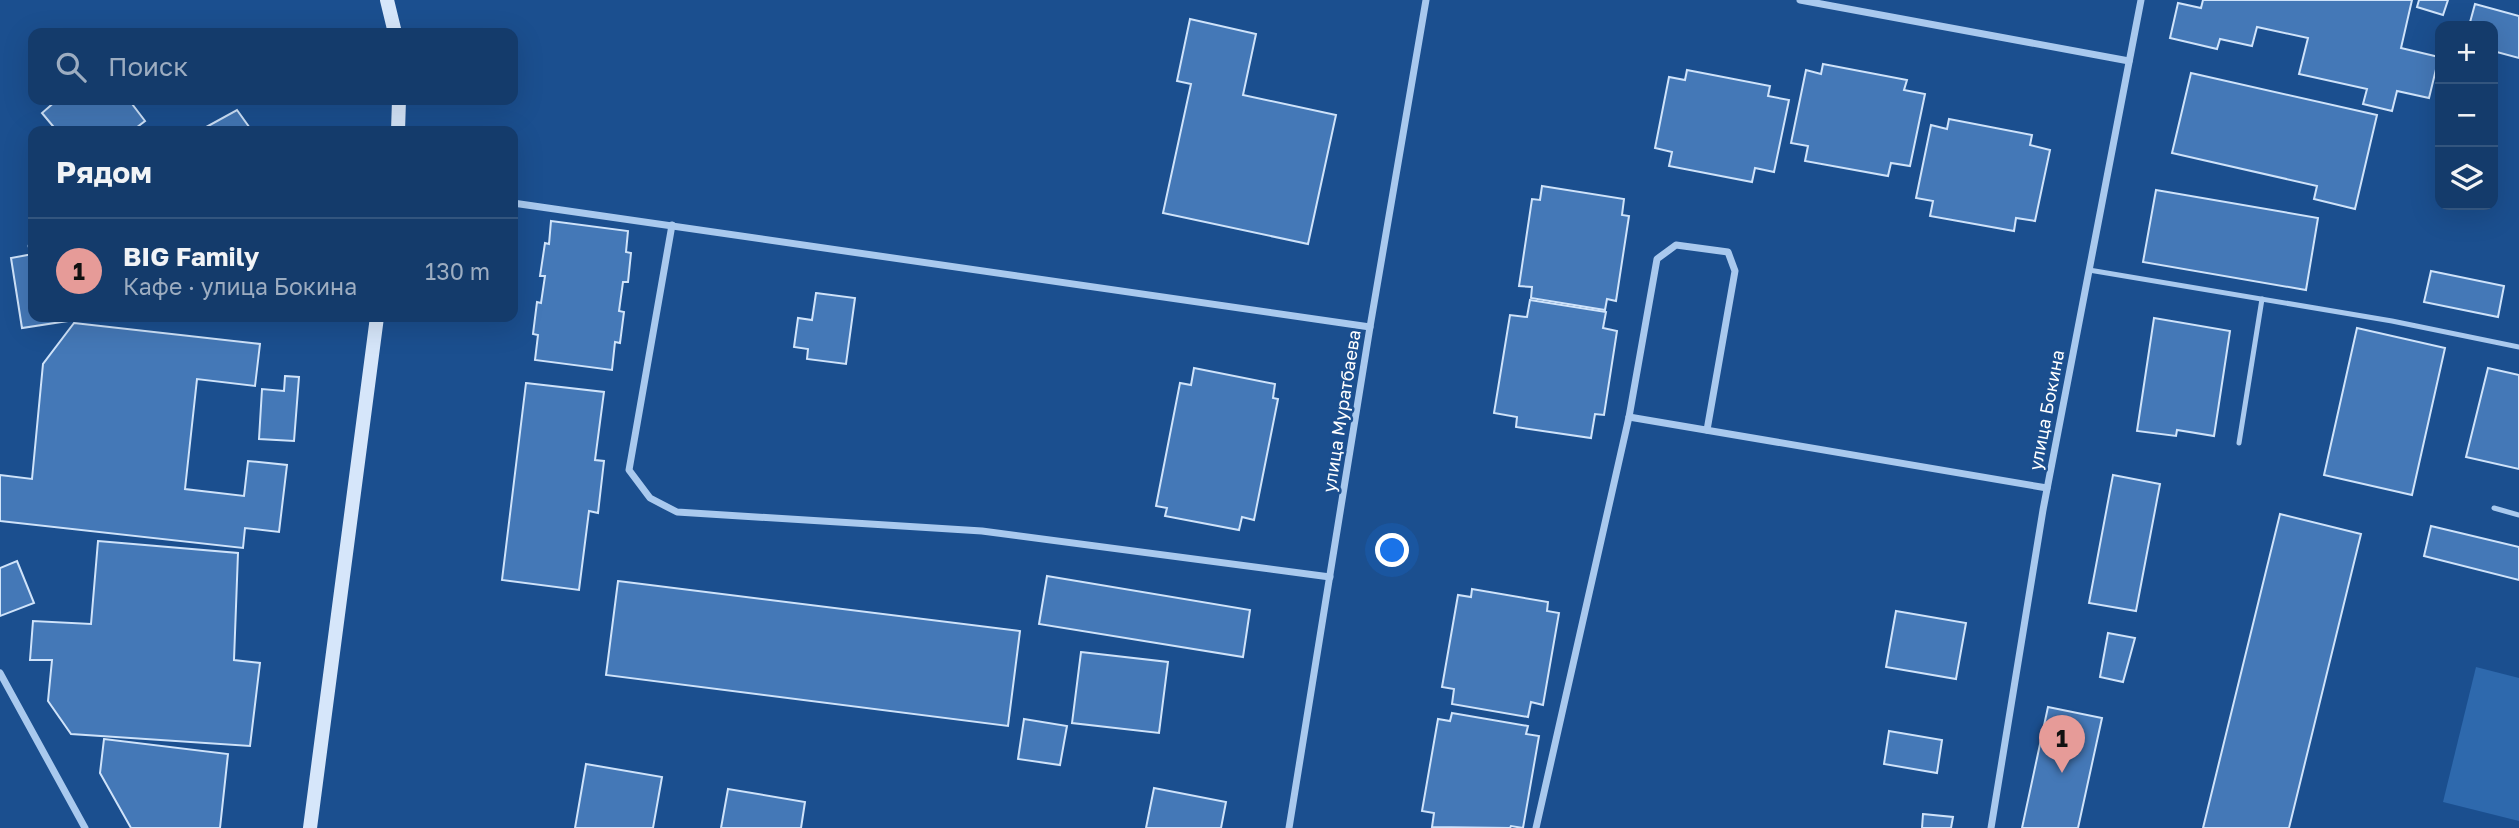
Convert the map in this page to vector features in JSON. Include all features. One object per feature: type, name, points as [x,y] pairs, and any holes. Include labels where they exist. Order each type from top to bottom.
[{"type":"street","points":[[387,0],[394,28]]},
{"type":"street","name":"улица Муратбаева","points":[[1289,828],[1426,0]]},
{"type":"street","points":[[1800,0],[2129,61]]},
{"type":"street","name":"улица Бокина","points":[[1991,828],[2047,488],[2141,0]]},
{"type":"street","points":[[398,126],[400,105]]},
{"type":"street","points":[[518,204],[1370,327]]},
{"type":"street","points":[[672,225],[629,470],[650,498],[677,512],[982,531],[1330,578]]},
{"type":"street","points":[[1536,828],[1629,417],[1657,259],[1676,245],[1728,252],[1735,271],[1707,430]]},
{"type":"street","points":[[310,828],[376,322]]},
{"type":"street","points":[[1629,417],[2047,488]]},
{"type":"street","points":[[0,673],[85,828]]},
{"type":"lane","points":[[2089,270],[2519,347]]},
{"type":"lane","points":[[2239,443],[2262,299]]},
{"type":"lane","points":[[2494,508],[2519,515]]},
{"type":"shaded area","points":[[2476,667],[2519,678],[2519,821],[2443,802]]},
{"type":"building","points":[[2203,0],[2412,0],[2401,48],[2435,56],[2435,73],[2429,98],[2397,91],[2392,111],[2363,104],[2367,89],[2299,74],[2308,38],[2257,27],[2252,46],[2220,39],[2217,49],[2170,38],[2178,3],[2201,8]]},
{"type":"building","points":[[2419,0],[2448,0],[2443,15],[2417,7]]},
{"type":"building","points":[[2475,4],[2519,16],[2519,58],[2498,52],[2498,21],[2470,21]]},
{"type":"building","points":[[1190,19],[1256,34],[1243,95],[1336,115],[1308,244],[1163,213],[1191,84],[1177,81]]},
{"type":"building","points":[[1823,64],[1907,80],[1904,90],[1925,94],[1910,166],[1891,163],[1888,176],[1805,161],[1808,146],[1791,143],[1806,70],[1821,74]]},
{"type":"building","points":[[1687,70],[1770,86],[1768,96],[1789,100],[1774,172],[1755,168],[1752,182],[1669,166],[1672,152],[1655,148],[1669,77],[1685,80]]},
{"type":"building","points":[[2191,73],[2377,115],[2355,209],[2314,199],[2317,186],[2172,153]]},
{"type":"building","points":[[51,105],[133,105],[145,121],[138,126],[53,126],[42,113]]},
{"type":"building","points":[[237,110],[248,126],[208,126]]},
{"type":"building","points":[[1949,119],[2032,135],[2030,145],[2050,150],[2035,221],[2016,218],[2014,231],[1930,216],[1933,201],[1916,198],[1931,125],[1947,129]]},
{"type":"building","points":[[1542,186],[1624,199],[1622,215],[1629,216],[1616,301],[1607,299],[1605,310],[1531,298],[1532,287],[1519,286],[1532,199],[1540,200]]},
{"type":"building","points":[[2156,190],[2318,218],[2306,290],[2143,262]]},
{"type":"building","points":[[551,221],[628,231],[626,252],[631,253],[628,282],[623,282],[619,311],[624,312],[620,343],[615,342],[612,370],[535,360],[538,335],[533,334],[537,302],[541,303],[545,276],[540,276],[545,243],[549,244]]},
{"type":"building","points":[[28,255],[28,322],[61,322],[22,328],[11,258]]},
{"type":"building","points":[[2431,271],[2504,286],[2498,317],[2424,302]]},
{"type":"building","points":[[816,293],[855,298],[846,364],[807,359],[808,349],[794,347],[798,318],[812,320]]},
{"type":"building","points":[[1530,300],[1606,312],[1603,328],[1617,331],[1604,415],[1595,414],[1591,438],[1516,427],[1517,417],[1494,413],[1510,315],[1527,317]]},
{"type":"building","points":[[2154,318],[2230,331],[2214,436],[2177,430],[2176,436],[2137,431]]},
{"type":"building","points":[[74,323],[260,344],[255,386],[197,379],[185,489],[244,496],[248,461],[287,465],[279,532],[245,528],[243,548],[0,521],[0,475],[32,479],[43,364]]},
{"type":"building","points":[[2357,328],[2445,348],[2412,495],[2324,475]]},
{"type":"building","points":[[1194,368],[1275,384],[1273,398],[1278,399],[1254,520],[1242,517],[1239,530],[1165,516],[1167,508],[1156,506],[1180,383],[1191,385]]},
{"type":"building","points":[[2488,368],[2519,375],[2519,469],[2466,457]]},
{"type":"building","points":[[285,376],[299,377],[294,441],[259,439],[262,389],[284,391]]},
{"type":"building","points":[[526,383],[604,392],[595,460],[604,461],[598,513],[589,511],[579,590],[502,580]]},
{"type":"building","points":[[2113,475],[2160,484],[2136,611],[2089,603]]},
{"type":"building","points":[[2280,514],[2361,534],[2289,828],[2203,828]]},
{"type":"building","points":[[2431,526],[2519,547],[2519,580],[2424,556]]},
{"type":"building","points":[[98,541],[238,553],[234,660],[260,663],[250,746],[71,734],[48,701],[52,660],[30,660],[33,621],[91,624]]},
{"type":"building","points":[[17,561],[34,603],[0,616],[0,568]]},
{"type":"building","points":[[1047,576],[1250,610],[1243,657],[1039,624]]},
{"type":"building","points":[[618,581],[1020,631],[1008,726],[606,675]]},
{"type":"building","points":[[1472,589],[1548,602],[1547,611],[1559,613],[1543,705],[1531,702],[1528,717],[1452,704],[1454,689],[1442,687],[1458,595],[1471,597]]},
{"type":"building","points":[[1896,611],[1966,623],[1956,679],[1886,667]]},
{"type":"building","points":[[2108,633],[2135,638],[2123,682],[2100,677]]},
{"type":"building","points":[[1081,652],[1168,662],[1159,733],[1072,723]]},
{"type":"building","points":[[2048,707],[2102,718],[2078,828],[2022,828]]},
{"type":"building","points":[[1452,713],[1528,726],[1526,734],[1539,736],[1523,828],[1432,827],[1434,813],[1422,811],[1438,719],[1450,721]]},
{"type":"building","points":[[1024,719],[1067,726],[1060,765],[1018,759]]},
{"type":"building","points":[[1889,731],[1942,740],[1937,773],[1884,764]]},
{"type":"building","points":[[104,739],[228,754],[220,828],[131,828],[100,773]]},
{"type":"building","points":[[586,764],[662,777],[653,828],[575,828]]},
{"type":"building","points":[[1154,788],[1226,802],[1221,828],[1146,828]]},
{"type":"building","points":[[728,789],[805,802],[801,828],[721,828]]},
{"type":"building","points":[[1923,814],[1953,817],[1951,828],[1922,828]]},
{"type":"place","name":"BIG Family","points":[[2062,773]]}]
